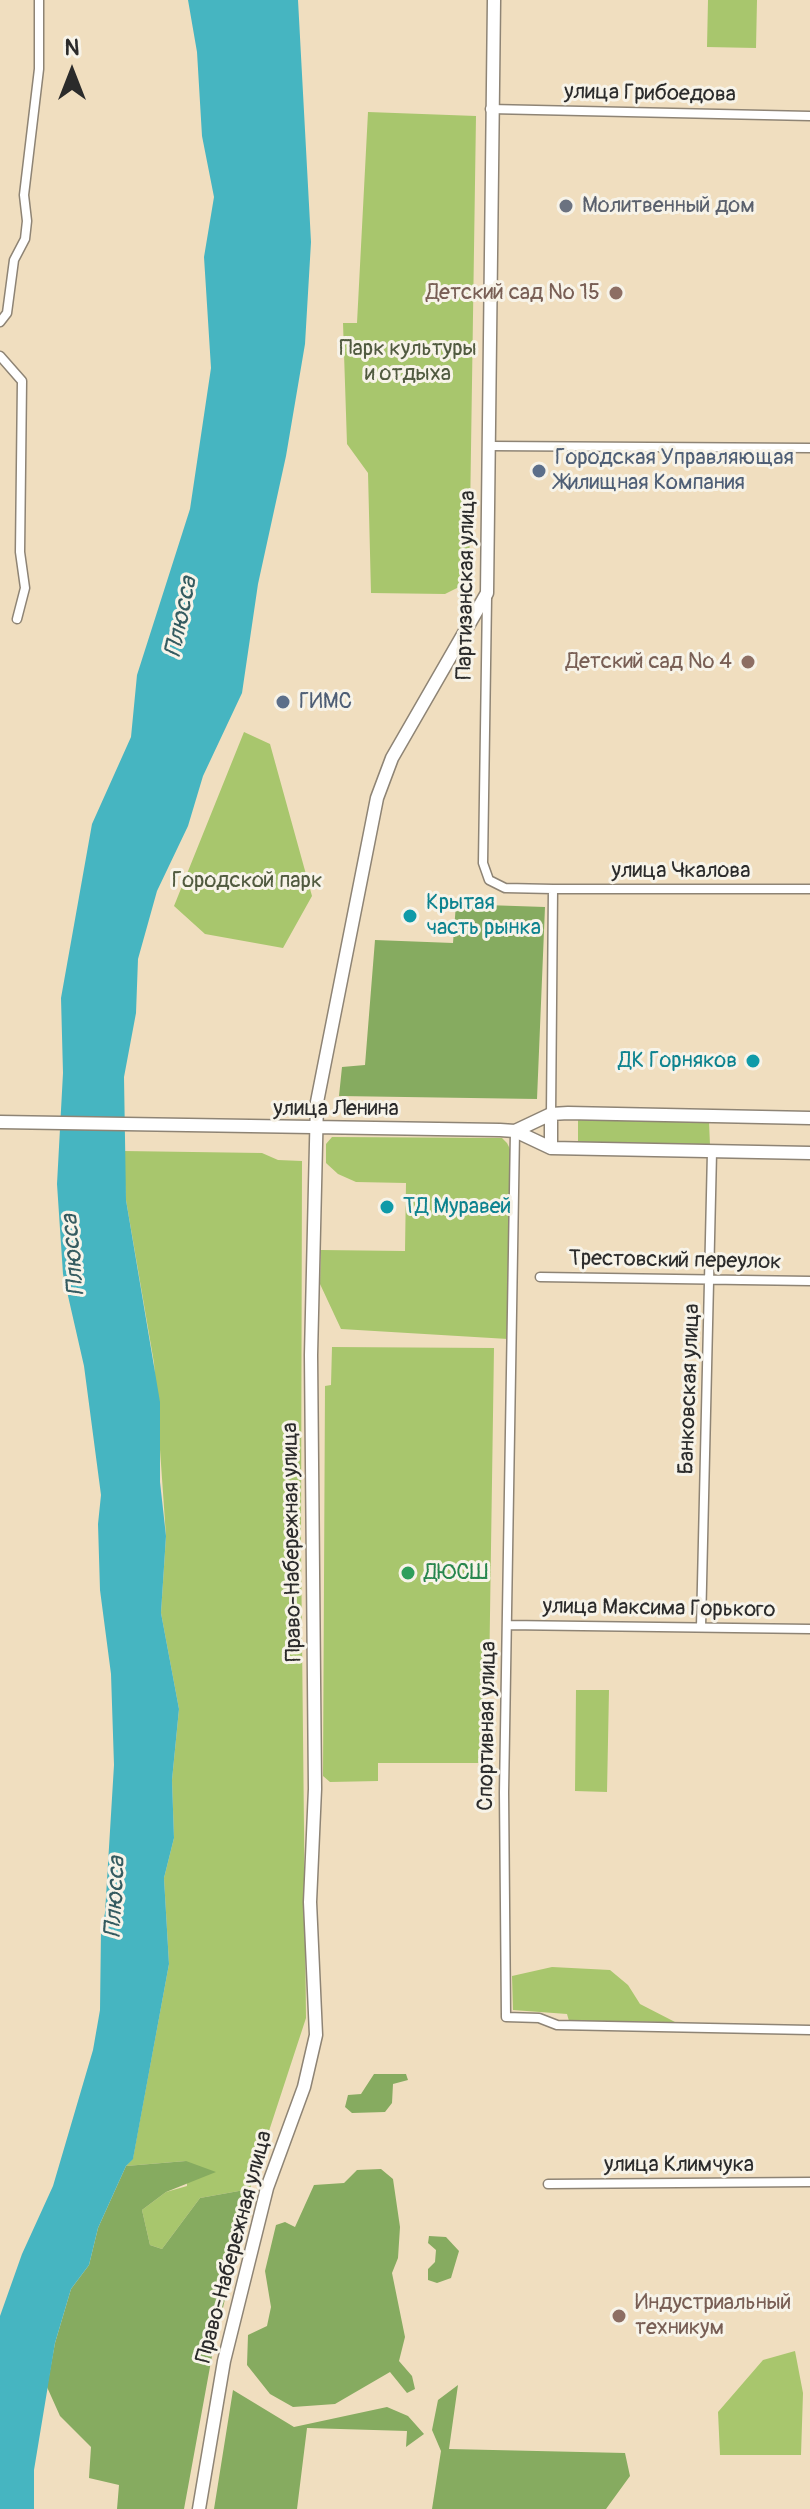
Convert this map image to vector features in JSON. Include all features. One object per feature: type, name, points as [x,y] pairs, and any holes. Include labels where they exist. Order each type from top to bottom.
[{"type":"street","points":[[0,322],[7,313],[14,260],[25,239],[27,221],[24,195],[39,69],[39,0]]},
{"type":"street","name":"Партизанская улица","points":[[494,0],[490,109],[490,446],[483,863],[489,880],[505,888],[553,889]]},
{"type":"street","name":"улица Грибоедова","points":[[490,109],[810,116]]},
{"type":"street","points":[[0,356],[22,381],[20,552],[25,588],[17,619]]},
{"type":"street","points":[[490,446],[810,448]]},
{"type":"street","name":"Право-Набережная улица","points":[[199,2509],[227,2347],[267,2188],[304,2087],[316,2035],[310,1902],[315,1789],[311,1355],[315,1129],[325,1060],[377,798],[392,758],[487,593]]},
{"type":"street","points":[[551,1148],[553,889]]},
{"type":"street","name":"улица Чкалова","points":[[553,889],[810,889]]},
{"type":"street","name":"улица Ленина","points":[[515,1131],[551,1114],[810,1118]]},
{"type":"street","name":"улица Ленина","points":[[0,1122],[515,1131],[551,1148],[810,1153]]},
{"type":"street","name":"Спортивная улица","points":[[515,1131],[507,1625],[506,2017],[539,2018],[557,2025],[810,2030]]},
{"type":"street","name":"Банковская улица","points":[[701,1627],[712,1152]]},
{"type":"street","name":"Трестовский переулок","points":[[540,1277],[810,1281]]},
{"type":"street","name":"улица Максима Горького","points":[[507,1625],[810,1629]]},
{"type":"street","name":"улица Климчука","points":[[548,2184],[810,2182]]},
{"type":"green space","points":[[708,0],[757,0],[756,48],[707,47]]},
{"type":"green space","name":"Парк культуры и отдыха","points":[[368,112],[476,116],[469,582],[445,594],[371,593],[368,473],[347,444],[343,323],[357,323]]},
{"type":"green space","name":"Городской парк","points":[[244,732],[270,744],[312,896],[283,948],[205,934],[174,906]]},
{"type":"green space","points":[[456,904],[545,907],[537,1099],[339,1096],[342,1067],[365,1065],[375,940],[453,943]]},
{"type":"green space","points":[[578,1120],[709,1122],[710,1145],[578,1143]]},
{"type":"green space","points":[[332,1137],[502,1138],[507,1143],[511,1151],[508,1339],[341,1329],[320,1284],[321,1250],[405,1251],[406,1183],[356,1182],[338,1174],[326,1163],[326,1144]]},
{"type":"green space","points":[[123,1151],[262,1153],[278,1160],[302,1161],[301,1545],[306,2018],[250,2189],[200,2198],[162,2249],[150,2245],[142,2210],[166,2192],[187,2186],[186,2161],[126,2166],[133,2158],[169,1964],[164,1878],[174,1838],[172,1780],[179,1709],[161,1613],[166,1536],[154,1363],[126,1200]]},
{"type":"green space","name":"ДЮСШ","points":[[332,1347],[494,1348],[489,1681],[483,1682],[482,1763],[378,1763],[378,1781],[330,1782],[323,1776],[325,1386],[331,1385]]},
{"type":"green space","points":[[576,1690],[609,1690],[607,1792],[575,1791]]},
{"type":"green space","points":[[552,1967],[610,1970],[628,1985],[640,2004],[675,2022],[569,2021],[567,2014],[513,2010],[512,1976]]},
{"type":"green space","points":[[374,2074],[406,2074],[408,2080],[393,2084],[392,2103],[385,2112],[352,2113],[345,2107],[348,2095],[361,2094]]},
{"type":"green space","points":[[186,2161],[216,2172],[166,2192],[142,2210],[150,2245],[162,2249],[200,2198],[250,2189],[212,2356],[184,2509],[117,2509],[119,2485],[89,2478],[91,2447],[60,2416],[47,2387],[55,2343],[71,2289],[89,2265],[98,2228],[126,2166]]},
{"type":"green space","points":[[381,2169],[393,2179],[400,2227],[398,2258],[392,2273],[405,2337],[399,2361],[412,2376],[415,2389],[407,2393],[390,2372],[335,2404],[293,2407],[270,2394],[247,2365],[248,2335],[267,2326],[271,2307],[265,2271],[276,2225],[285,2222],[295,2227],[314,2185],[344,2183],[357,2170]]},
{"type":"green space","points":[[429,2236],[446,2237],[459,2251],[451,2278],[437,2283],[428,2280],[428,2269],[435,2262],[436,2250],[428,2243]]},
{"type":"green space","points":[[795,2351],[803,2393],[801,2455],[720,2455],[718,2412],[763,2360]]},
{"type":"green space","points":[[458,2385],[449,2449],[625,2453],[630,2476],[606,2509],[432,2509],[441,2451],[432,2430],[438,2400]]},
{"type":"green space","points":[[233,2390],[294,2427],[387,2407],[408,2416],[424,2434],[406,2447],[407,2431],[307,2428],[297,2509],[214,2509]]},
{"type":"water","name":"Плюсса","points":[[188,0],[298,0],[311,242],[305,344],[286,456],[258,584],[242,693],[203,776],[188,826],[157,891],[138,959],[136,1013],[124,1077],[126,1200],[160,1402],[160,1482],[166,1536],[161,1613],[179,1709],[172,1780],[174,1838],[164,1878],[169,1964],[133,2159],[126,2166],[98,2228],[89,2265],[71,2289],[55,2343],[34,2470],[34,2509],[0,2509],[0,2316],[22,2254],[53,2186],[93,2050],[100,2010],[101,1930],[105,1913],[114,1765],[111,1674],[100,1590],[98,1524],[101,1495],[84,1366],[63,1274],[57,1184],[63,1073],[61,998],[92,824],[131,737],[137,675],[190,509],[211,368],[204,257],[214,197],[202,136],[197,52]]},
{"type":"place","name":"Молитвенный дом","points":[[566,206]]},
{"type":"place","name":"Детский сад № 15","points":[[616,293]]},
{"type":"place","name":"Городская Управляющая Жилищная Компания","points":[[539,471]]},
{"type":"place","name":"Детский сад № 4","points":[[748,662]]},
{"type":"place","name":"ГИМС","points":[[283,702]]},
{"type":"place","name":"Крытая часть рынка","points":[[410,916]]},
{"type":"place","name":"ДК Горняков","points":[[753,1061]]},
{"type":"place","name":"ТД Муравей","points":[[387,1207]]},
{"type":"place","name":"ДЮСШ","points":[[408,1573]]},
{"type":"place","name":"Индустриальный техникум","points":[[619,2316]]}]
